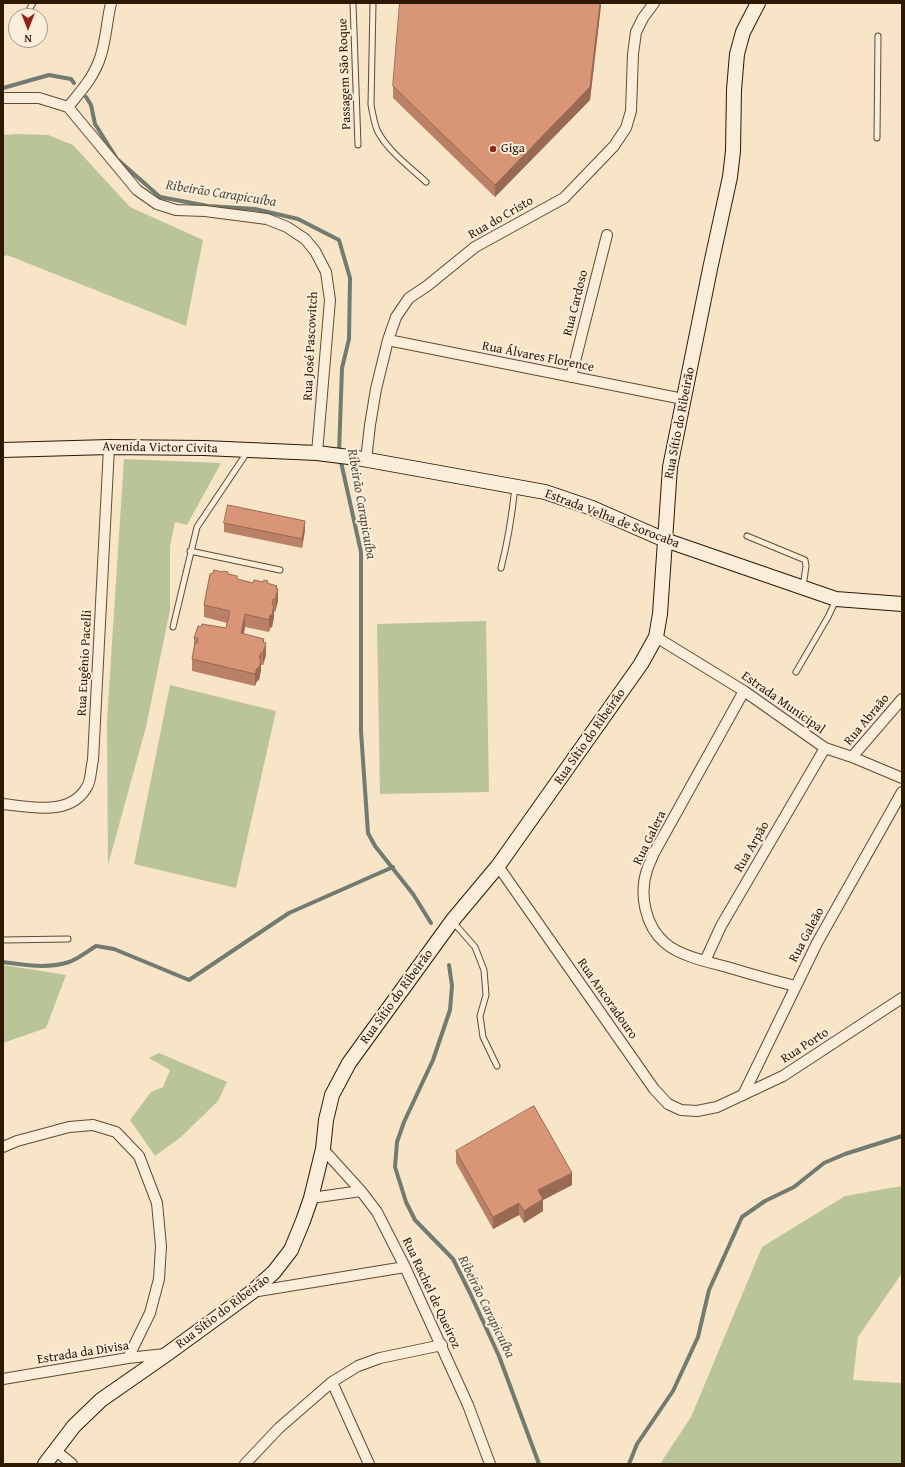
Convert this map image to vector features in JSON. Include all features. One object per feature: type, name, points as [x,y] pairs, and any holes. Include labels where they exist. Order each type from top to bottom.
[{"type":"main road","name":"Rua Sítio do Ribeirão","points":[[45,1464],[74,1426],[101,1400],[252,1292],[274,1272],[291,1250],[304,1221],[311,1198],[323,1149],[326,1120],[332,1095],[349,1063],[452,921],[498,866],[599,726],[641,664],[656,637],[660,614],[670,467],[730,177],[733,151],[734,90],[738,54],[743,32],[758,3]]},
{"type":"main road","name":"Avenida Victor Civita","points":[[3,450],[109,447],[321,453]]},
{"type":"main road","name":"Estrada Velha de Sorocaba","points":[[321,453],[546,492],[592,508],[664,540],[836,599],[902,604]]},
{"type":"street","points":[[3,98],[39,98],[68,107],[95,72],[102,55],[107,19],[111,3]]},
{"type":"street","name":"Rua do Cristo","points":[[362,459],[376,389],[388,340],[396,317],[409,298],[427,286],[475,247],[564,198],[614,146],[626,128],[631,111],[633,54],[636,32],[643,18],[654,3]]},
{"type":"street","name":"Rua José Pascowitch","points":[[68,107],[137,190],[157,204],[176,210],[205,211],[266,220],[287,227],[305,239],[315,251],[326,272],[330,300],[321,453]]},
{"type":"street","name":"Rua Cardoso","points":[[572,376],[606,236]]},
{"type":"street","name":"Rua Álvares Florence","points":[[388,340],[684,399]]},
{"type":"street","name":"Rua Eugênio Pacelli","points":[[3,804],[43,808],[62,807],[79,798],[88,784],[92,760],[109,447]]},
{"type":"street","name":"Estrada Municipal","points":[[656,637],[744,691],[825,748],[902,778]]},
{"type":"street","name":"Rua Galera","points":[[744,691],[646,870],[644,893],[646,914],[654,932],[664,943],[674,950],[705,961],[795,986]]},
{"type":"street","name":"Rua Abraão","points":[[852,758],[902,699]]},
{"type":"street","name":"Rua Arpão","points":[[705,961],[721,926],[825,748]]},
{"type":"street","name":"Rua Galeão","points":[[743,1095],[817,943],[902,792]]},
{"type":"street","name":"Rua Ancoradouro","points":[[498,866],[654,1089],[668,1104],[681,1110],[697,1111],[717,1107]]},
{"type":"street","name":"Rua Porto","points":[[717,1107],[783,1076],[902,998]]},
{"type":"street","points":[[3,1147],[17,1141],[69,1127],[93,1124],[116,1132],[139,1156],[157,1203],[161,1246],[159,1279],[150,1313],[128,1358]]},
{"type":"street","name":"Rua Rachel de Queiroz","points":[[323,1149],[361,1191],[377,1212],[442,1345],[468,1404],[490,1464]]},
{"type":"street","points":[[311,1198],[361,1191]]},
{"type":"street","points":[[252,1292],[405,1267]]},
{"type":"street","points":[[245,1464],[279,1428],[332,1382],[358,1366],[380,1358],[442,1345]]},
{"type":"street","name":"Estrada da Divisa","points":[[3,1379],[128,1358],[167,1354]]},
{"type":"street","points":[[332,1382],[370,1464]]},
{"type":"street","points":[[55,1450],[72,1464]]},
{"type":"street","points":[[254,1454],[258,1464]]},
{"type":"lane","name":"Passagem São Roque","points":[[353,3],[358,145]]},
{"type":"lane","points":[[373,3],[371,105],[374,120],[378,132],[393,152],[426,182]]},
{"type":"lane","points":[[877,138],[878,36]]},
{"type":"lane","points":[[172,627],[197,527],[249,450]]},
{"type":"lane","points":[[501,568],[511,525],[515,486]]},
{"type":"lane","points":[[747,536],[805,560],[806,566],[802,588]]},
{"type":"lane","points":[[190,551],[280,570]]},
{"type":"lane","points":[[796,672],[828,617],[836,599]]},
{"type":"lane","points":[[452,921],[475,947],[484,970],[486,995],[480,1016],[483,1037],[497,1066]]},
{"type":"lane","points":[[3,940],[26,941],[68,939]]},
{"type":"green space","points":[[3,135],[48,135],[73,145],[130,207],[203,240],[186,326],[7,255],[3,257]]},
{"type":"green space","points":[[124,459],[221,463],[187,525],[175,522],[170,547],[170,610],[146,727],[108,865],[107,720]]},
{"type":"green space","points":[[486,621],[489,792],[380,794],[377,624]]},
{"type":"green space","points":[[170,685],[276,711],[236,888],[134,864]]},
{"type":"green space","points":[[3,965],[66,975],[46,1028],[3,1043]]},
{"type":"green space","points":[[159,1053],[227,1082],[218,1101],[181,1137],[155,1156],[130,1120],[151,1092],[163,1087],[170,1070],[149,1058]]},
{"type":"green space","points":[[902,1186],[902,1273],[858,1337],[853,1380],[902,1383],[902,1464],[660,1464],[691,1417],[762,1247],[845,1196]]},
{"type":"building","name":"Giga","points":[[400,3],[600,3],[590,87],[495,185],[393,86]]},
{"type":"building","points":[[228,505],[305,521],[302,539],[224,523]]},
{"type":"building","points":[[214,570],[228,572],[228,574],[237,576],[237,579],[253,583],[254,580],[263,582],[264,580],[268,581],[267,583],[277,586],[276,588],[278,589],[275,600],[273,599],[272,605],[274,605],[272,615],[270,615],[269,620],[245,614],[241,633],[264,639],[263,642],[266,643],[263,653],[261,653],[259,658],[261,659],[259,668],[257,668],[255,674],[192,659],[195,643],[197,643],[198,638],[194,638],[198,626],[201,627],[202,624],[226,628],[230,611],[204,605],[210,574],[213,573]]},
{"type":"building","points":[[534,1106],[572,1173],[538,1190],[543,1199],[524,1211],[519,1203],[493,1217],[456,1151]]},
{"type":"waterway","name":"Ribeirão Carapicuíba","points":[[3,88],[49,75],[71,79],[74,83]]},
{"type":"waterway","name":"Ribeirão Carapicuíba","points":[[86,97],[91,105],[95,124],[117,159],[160,197],[208,206],[255,209],[298,219],[339,240],[350,278],[349,339],[342,368],[339,453],[361,552],[361,731],[368,833],[375,846],[413,894],[431,923]]},
{"type":"waterway","points":[[3,962],[36,966],[61,964],[76,959],[96,946],[114,949],[189,980],[289,913],[393,867]]},
{"type":"waterway","name":"Ribeirão Carapicuíba","points":[[449,965],[452,986],[450,1010],[433,1060],[404,1122],[397,1142],[395,1167],[406,1202],[415,1220],[453,1259],[470,1293],[499,1356],[539,1464]]},
{"type":"waterway","points":[[629,1464],[637,1444],[673,1391],[698,1337],[709,1290],[742,1217],[765,1201],[794,1187],[824,1163],[845,1154],[902,1136]]},
{"type":"place","name":"Giga","points":[[493,149]]}]
